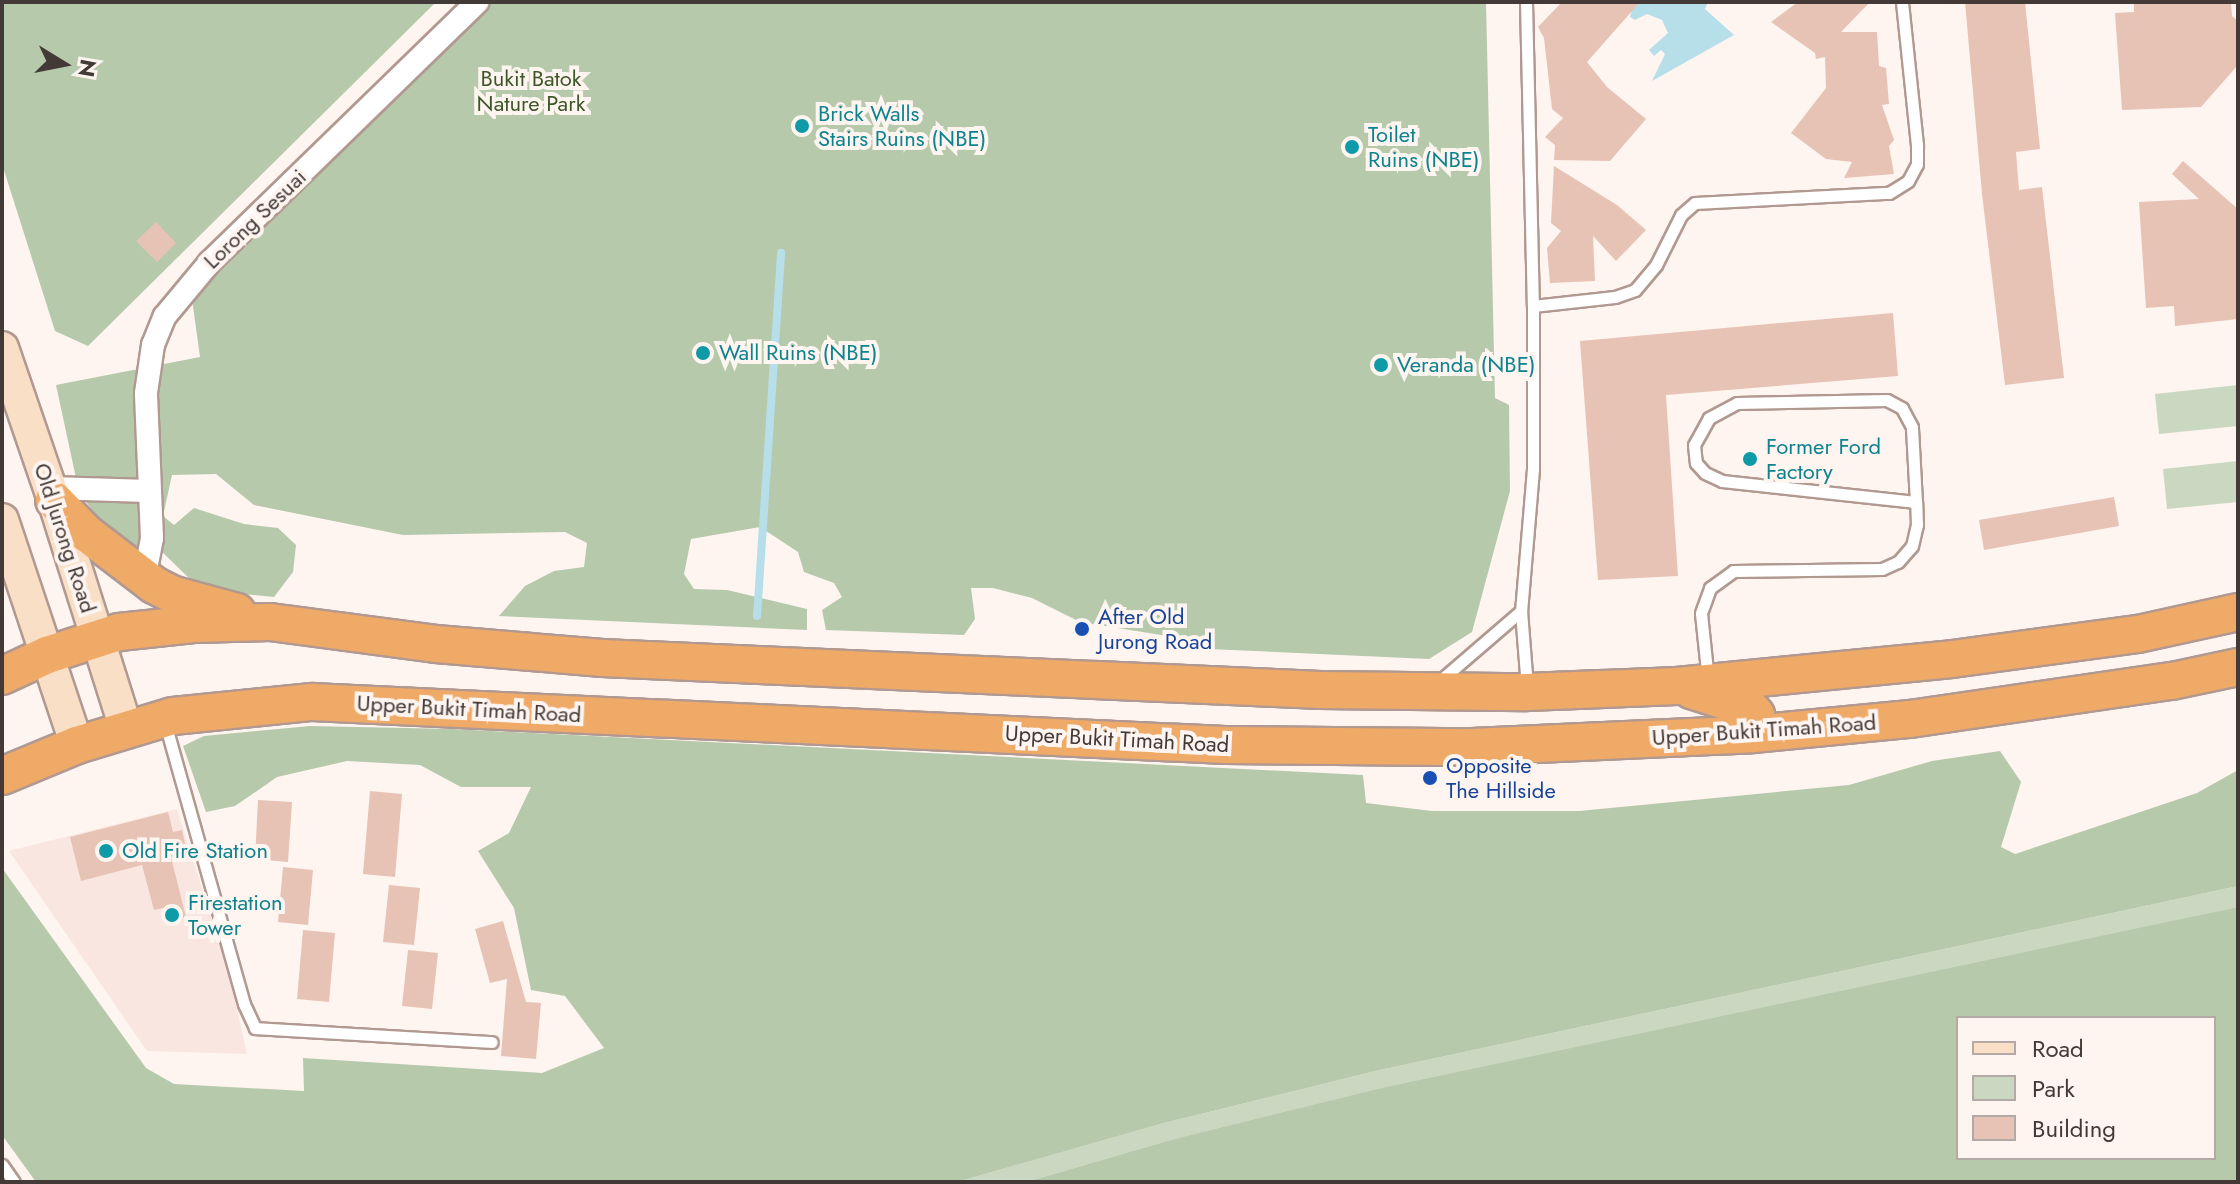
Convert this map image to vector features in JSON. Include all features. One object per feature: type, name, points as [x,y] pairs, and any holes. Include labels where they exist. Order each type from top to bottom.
[{"type":"highway","points":[[52,494],[86,533],[140,575],[174,595],[270,622],[436,644],[602,658],[907,672],[1527,692],[1692,684],[1952,659],[2084,641],[2238,612]]},
{"type":"highway","points":[[2,676],[97,637],[194,624],[270,622]]},
{"type":"highway","points":[[2084,641],[2159,650],[2171,659],[2172,681]]},
{"type":"highway","name":"Upper Bukit Timah Road","points":[[2,776],[77,745],[164,718],[208,710],[312,702],[1294,747],[1500,746],[1753,734],[1979,711],[2172,681],[2238,667]]},
{"type":"highway","points":[[907,672],[907,689],[920,719],[944,730]]},
{"type":"highway","points":[[1692,684],[1751,709],[1756,715],[1753,734]]},
{"type":"main road","name":"Old Jurong Road","points":[[2,348],[126,729]]},
{"type":"main road","points":[[2,520],[77,745]]},
{"type":"street","name":"Lorong Sesuai","points":[[140,575],[149,558],[152,538],[146,393],[153,345],[165,316],[210,262],[477,2]]},
{"type":"street","points":[[52,494],[149,491]]},
{"type":"lane","points":[[1526,2],[1533,306],[1533,469],[1521,611],[1527,692]]},
{"type":"lane","points":[[1533,306],[1615,297],[1635,290],[1656,265],[1681,215],[1695,203],[1889,193],[1908,181],[1917,164],[1917,145],[1902,2]]},
{"type":"lane","points":[[1692,684],[1701,613],[1710,588],[1733,571],[1882,569],[1898,562],[1912,546],[1917,525],[1916,502],[1912,427],[1902,408],[1887,400],[1737,403],[1709,418],[1694,445],[1696,463],[1705,473],[1722,481],[1916,502]]},
{"type":"lane","points":[[1428,691],[1521,611]]},
{"type":"lane","points":[[164,718],[244,1004],[255,1028],[492,1042]]},
{"type":"lane","points":[[2,1165],[14,1182]]},
{"type":"shaded area","points":[[177,809],[229,974],[247,1054],[147,1051],[9,851]]},
{"type":"green space","points":[[2,2],[436,2],[88,346],[55,331],[2,164]]},
{"type":"green space","name":"Bukit Batok Nature Park","points":[[493,2],[1486,2],[1495,398],[1509,405],[1510,491],[1472,632],[1429,659],[1209,649],[1180,638],[1080,622],[1032,598],[993,588],[971,588],[975,619],[964,635],[826,630],[822,610],[842,597],[834,583],[804,572],[798,552],[760,527],[691,539],[684,574],[694,589],[727,590],[807,609],[807,630],[499,616],[525,586],[554,571],[584,567],[587,543],[565,532],[403,535],[254,505],[216,474],[172,475],[163,516],[174,525],[194,508],[244,524],[278,528],[296,545],[293,572],[274,597],[221,592],[190,579],[159,549],[146,569],[108,532],[79,492],[56,385],[200,357],[192,299]]},
{"type":"green space","points":[[2238,385],[2238,426],[2159,434],[2155,394]]},
{"type":"green space","points":[[2238,461],[2238,502],[2167,509],[2163,469]]},
{"type":"green space","points":[[310,726],[453,729],[1363,775],[1366,803],[1432,811],[1579,811],[1849,785],[1932,761],[2000,751],[2021,782],[2001,847],[2015,854],[2197,793],[2238,770],[2238,886],[1380,1070],[1164,1123],[957,1182],[36,1182],[2,1135],[2,868],[146,1068],[174,1084],[304,1091],[303,1058],[542,1073],[604,1048],[565,996],[531,990],[514,908],[478,851],[509,833],[531,787],[461,787],[420,765],[347,761],[277,777],[235,806],[206,812],[183,746],[204,736]]},
{"type":"green space","points":[[2238,886],[2238,907],[1167,1141],[1026,1182],[957,1182],[1164,1123],[1380,1070]]},
{"type":"green space","points":[[2238,907],[2238,1182],[1026,1182],[1167,1141],[1382,1088]]},
{"type":"water","points":[[1634,2],[1708,2],[1705,9],[1734,35],[1652,81],[1665,54],[1661,50],[1654,56],[1649,50],[1668,33],[1662,20],[1647,14],[1635,20],[1630,17]]},
{"type":"building","points":[[1562,2],[1640,2],[1587,62],[1607,87],[1646,119],[1610,161],[1554,160],[1555,145],[1545,137],[1563,118],[1552,109],[1544,38],[1538,27]]},
{"type":"building","points":[[1798,2],[1870,2],[1841,32],[1877,32],[1879,66],[1886,68],[1889,104],[1882,105],[1894,140],[1889,146],[1894,174],[1844,178],[1852,162],[1826,159],[1791,133],[1826,88],[1825,57],[1816,59],[1815,53],[1771,22]]},
{"type":"building","points":[[1965,2],[2025,2],[2040,149],[2016,152],[2019,190],[2042,187],[2064,378],[2005,385],[1982,194]]},
{"type":"building","points":[[2134,2],[2231,2],[2232,16],[2238,21],[2238,65],[2201,107],[2122,110],[2115,13],[2134,12]]},
{"type":"building","points":[[2183,161],[2238,209],[2238,319],[2175,326],[2174,306],[2146,308],[2139,202],[2199,199],[2172,174]]},
{"type":"building","points":[[1554,166],[1617,205],[1646,230],[1616,261],[1593,236],[1595,281],[1550,283],[1547,248],[1561,231],[1551,223]]},
{"type":"building","points":[[156,222],[176,243],[157,262],[136,241]]},
{"type":"building","points":[[1893,313],[1898,376],[1666,395],[1678,576],[1598,580],[1580,341]]},
{"type":"building","points":[[2114,497],[2119,526],[1984,550],[1979,520]]},
{"type":"building","points":[[370,791],[402,794],[395,877],[363,874]]},
{"type":"building","points":[[258,800],[292,802],[288,862],[255,859]]},
{"type":"building","points":[[168,812],[173,832],[182,830],[187,853],[171,857],[186,917],[167,922],[163,908],[154,910],[142,865],[81,881],[70,837]]},
{"type":"building","points":[[283,867],[313,870],[308,925],[278,922]]},
{"type":"building","points":[[389,885],[420,888],[414,945],[383,942]]},
{"type":"building","points":[[503,921],[526,1002],[541,1003],[536,1059],[501,1056],[507,979],[490,983],[475,929]]},
{"type":"building","points":[[303,930],[335,933],[329,1002],[297,999]]},
{"type":"building","points":[[408,950],[438,953],[432,1009],[402,1006]]},
{"type":"waterway","points":[[757,616],[781,253]]},
{"type":"place","name":"Brick Walls Stairs Ruins (NBE)","points":[[802,126]]},
{"type":"place","name":"Toilet Ruins (NBE)","points":[[1352,147]]},
{"type":"place","name":"Wall Ruins (NBE)","points":[[703,353]]},
{"type":"place","name":"Veranda (NBE)","points":[[1381,365]]},
{"type":"place","name":"Former Ford Factory","points":[[1750,459]]},
{"type":"place","name":"After Old Jurong Road","points":[[1082,629]]},
{"type":"place","name":"Opposite The Hillside","points":[[1430,778]]},
{"type":"place","name":"Old Fire Station","points":[[106,851]]},
{"type":"place","name":"Firestation Tower","points":[[172,915]]}]
